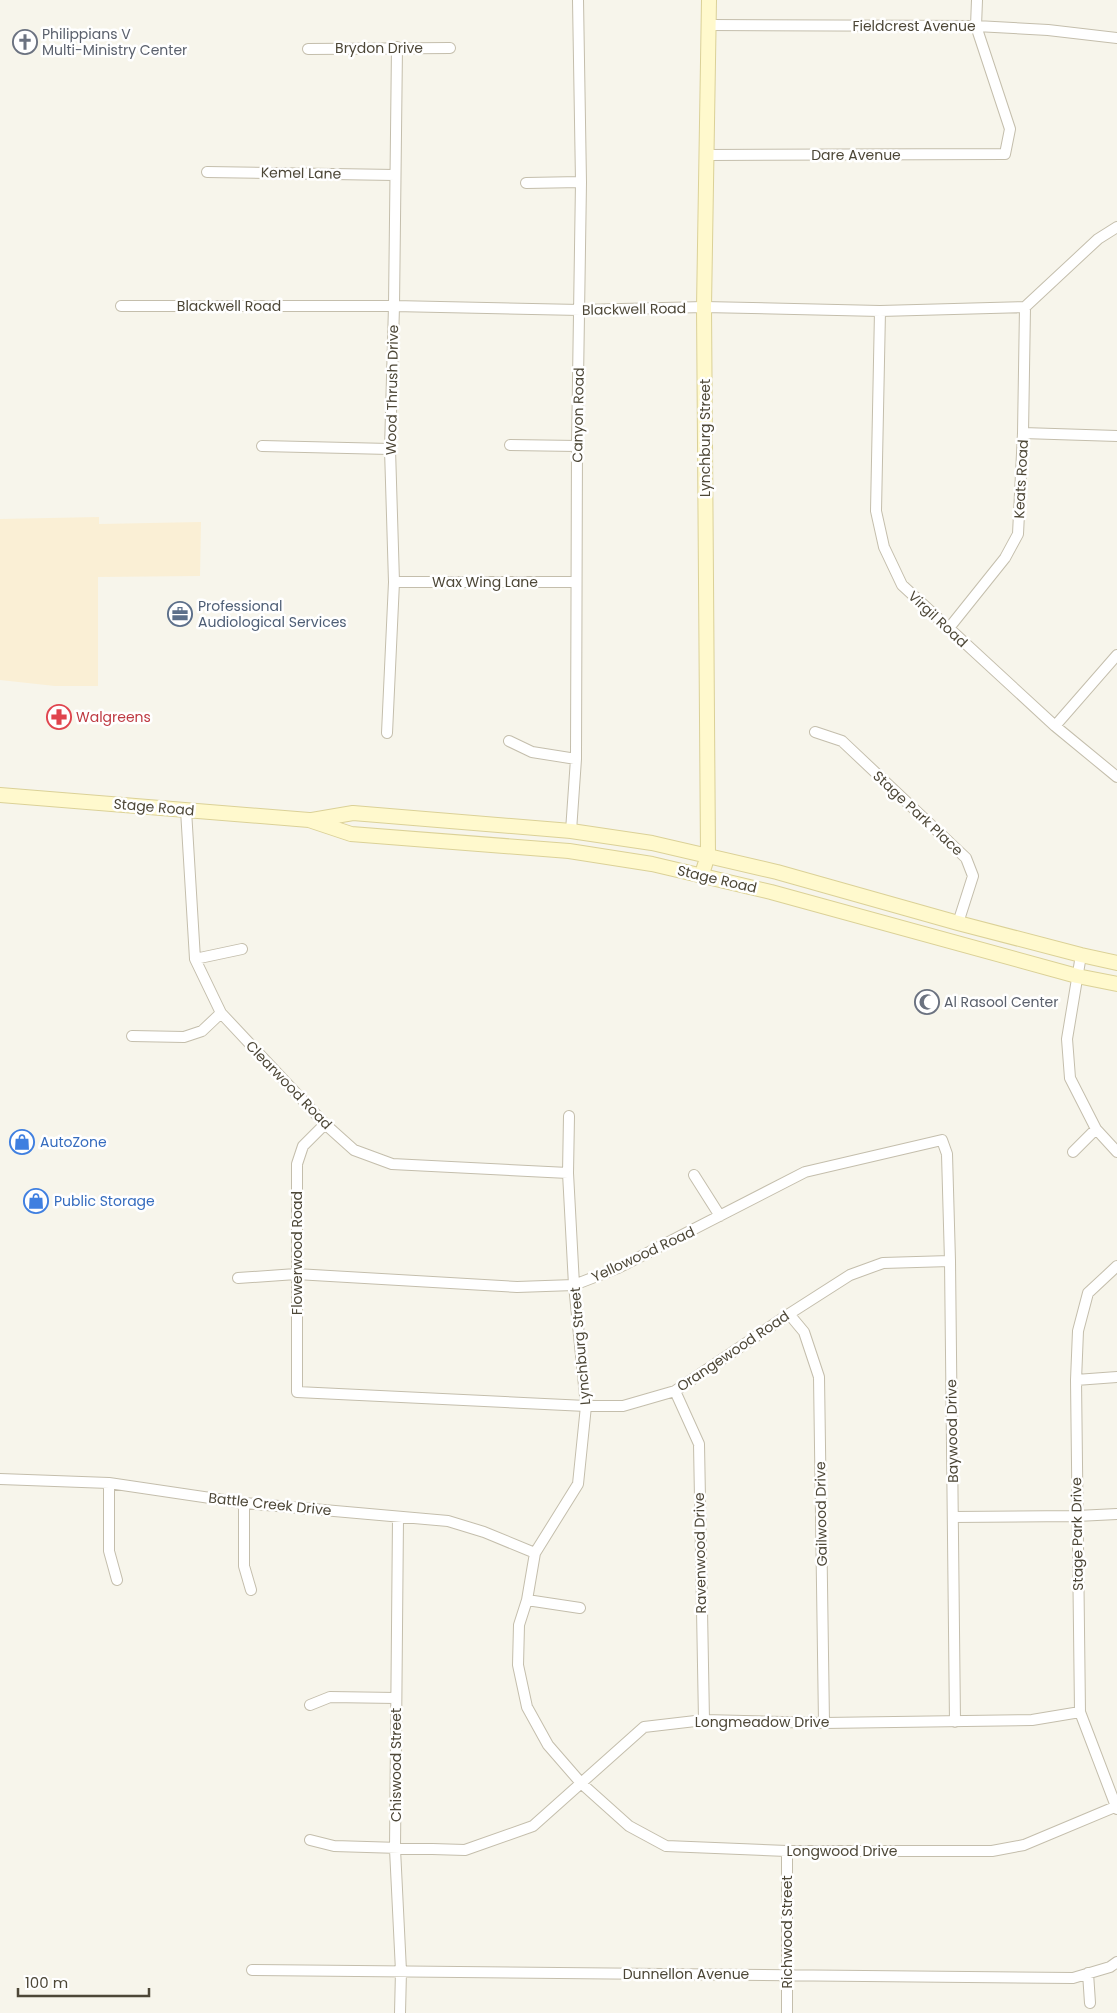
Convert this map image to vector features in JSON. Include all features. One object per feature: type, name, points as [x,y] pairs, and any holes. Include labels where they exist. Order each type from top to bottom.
[{"type":"main road","name":"Lynchburg Street","points":[[702,874],[708,854],[704,307],[710,0]]},
{"type":"main road","name":"Stage Road","points":[[0,795],[309,820],[353,813],[572,831],[652,843],[708,854],[958,923],[1117,963]]},
{"type":"main road","name":"Stage Road","points":[[309,820],[350,834],[569,851],[702,874],[1077,976],[1117,984]]},
{"type":"street","name":"Canyon Road","points":[[572,831],[576,759],[577,446],[581,182],[578,0]]},
{"type":"street","points":[[976,26],[977,0]]},
{"type":"street","name":"Fieldcrest Avenue","points":[[710,25],[976,26],[1048,30],[1117,38]]},
{"type":"street","name":"Dare Avenue","points":[[707,155],[1005,154],[1010,130],[976,26]]},
{"type":"street","name":"Wood Thrush Drive","points":[[387,732],[394,582],[390,449],[394,306],[396,47]]},
{"type":"street","name":"Brydon Drive","points":[[308,49],[450,48]]},
{"type":"street","name":"Kemel Lane","points":[[207,172],[395,175]]},
{"type":"street","points":[[526,183],[581,182]]},
{"type":"street","points":[[1025,307],[1098,239],[1117,228]]},
{"type":"street","name":"Blackwell Road","points":[[121,306],[394,306],[580,310],[704,307],[880,311],[1025,307]]},
{"type":"street","name":"Keats Road","points":[[949,628],[1005,558],[1018,534],[1023,433],[1025,307]]},
{"type":"street","name":"Virgil Road","points":[[880,311],[876,511],[884,547],[902,585],[1055,726],[1117,777]]},
{"type":"street","points":[[1023,433],[1117,436]]},
{"type":"street","points":[[510,445],[577,446]]},
{"type":"street","points":[[262,446],[390,449]]},
{"type":"street","name":"Wax Wing Lane","points":[[394,582],[576,582]]},
{"type":"street","points":[[1055,726],[1117,655]]},
{"type":"street","name":"Stage Park Place","points":[[814,732],[842,742],[966,858],[973,876],[958,923]]},
{"type":"street","points":[[509,741],[532,752],[576,759]]},
{"type":"street","name":"Clearwood Road","points":[[186,810],[194,959],[221,1013],[325,1124],[354,1150],[392,1164],[568,1173]]},
{"type":"street","points":[[194,959],[242,949]]},
{"type":"street","points":[[1081,955],[1066,1039],[1070,1078],[1096,1129],[1117,1152]]},
{"type":"street","points":[[132,1036],[184,1037],[202,1031],[221,1013]]},
{"type":"street","name":"Lynchburg Street","points":[[569,1116],[568,1173],[574,1285],[586,1406],[578,1484],[535,1553],[527,1600],[519,1625],[518,1665],[527,1706],[548,1745],[581,1783]]},
{"type":"street","name":"Flowerwood Road","points":[[297,1392],[297,1164],[303,1146],[325,1124]]},
{"type":"street","points":[[1073,1152],[1096,1129]]},
{"type":"street","name":"Yellowood Road","points":[[238,1278],[296,1274],[517,1287],[574,1285],[618,1268],[805,1172],[942,1140]]},
{"type":"street","name":"Baywood Drive","points":[[942,1140],[947,1154],[950,1261],[954,1722]]},
{"type":"street","points":[[694,1175],[720,1216]]},
{"type":"street","name":"Orangewood Road","points":[[297,1392],[586,1406],[623,1406],[675,1391],[788,1314],[850,1275],[883,1263],[950,1261]]},
{"type":"street","name":"Stage Park Drive","points":[[1116,1807],[1080,1712],[1076,1380],[1078,1331],[1088,1293],[1117,1266]]},
{"type":"street","name":"Gailwood Drive","points":[[788,1314],[804,1332],[819,1377],[824,1723]]},
{"type":"street","points":[[1076,1380],[1117,1377]]},
{"type":"street","name":"Ravenwood Drive","points":[[675,1391],[699,1444],[704,1720]]},
{"type":"street","name":"Battle Creek Drive","points":[[0,1479],[109,1483],[244,1503],[448,1522],[484,1532],[535,1553]]},
{"type":"street","points":[[109,1483],[109,1551],[117,1580]]},
{"type":"street","points":[[244,1503],[244,1566],[251,1590]]},
{"type":"street","points":[[953,1518],[1117,1514]]},
{"type":"street","name":"Chiswood Street","points":[[398,1518],[395,1849],[401,1972],[400,2013]]},
{"type":"street","points":[[527,1600],[580,1608]]},
{"type":"street","points":[[310,1706],[330,1697],[396,1698]]},
{"type":"street","name":"Longmeadow Drive","points":[[310,1840],[334,1846],[465,1850],[533,1826],[644,1727],[704,1720],[824,1723],[1032,1720],[1080,1712]]},
{"type":"street","name":"Longwood Drive","points":[[581,1783],[629,1826],[666,1846],[787,1851],[992,1851],[1024,1845],[1116,1807]]},
{"type":"street","name":"Richwood Street","points":[[787,1851],[787,2013]]},
{"type":"street","name":"Dunnellon Avenue","points":[[252,1970],[1074,1978],[1110,1967],[1117,1962]]},
{"type":"street","points":[[1088,1974],[1090,2003]]},
{"type":"shaded area","points":[[99,517],[99,524],[201,522],[200,576],[98,577],[98,686],[55,686],[0,680],[0,519]]},
{"type":"place","name":"Philippians V Multi-Ministry Center","points":[[25,42]]},
{"type":"place","name":"Professional Audiological Services","points":[[180,614]]},
{"type":"place","name":"Walgreens","points":[[59,717]]},
{"type":"place","name":"Al Rasool Center","points":[[927,1002]]},
{"type":"place","name":"AutoZone","points":[[22,1142]]},
{"type":"place","name":"Public Storage","points":[[36,1201]]}]
